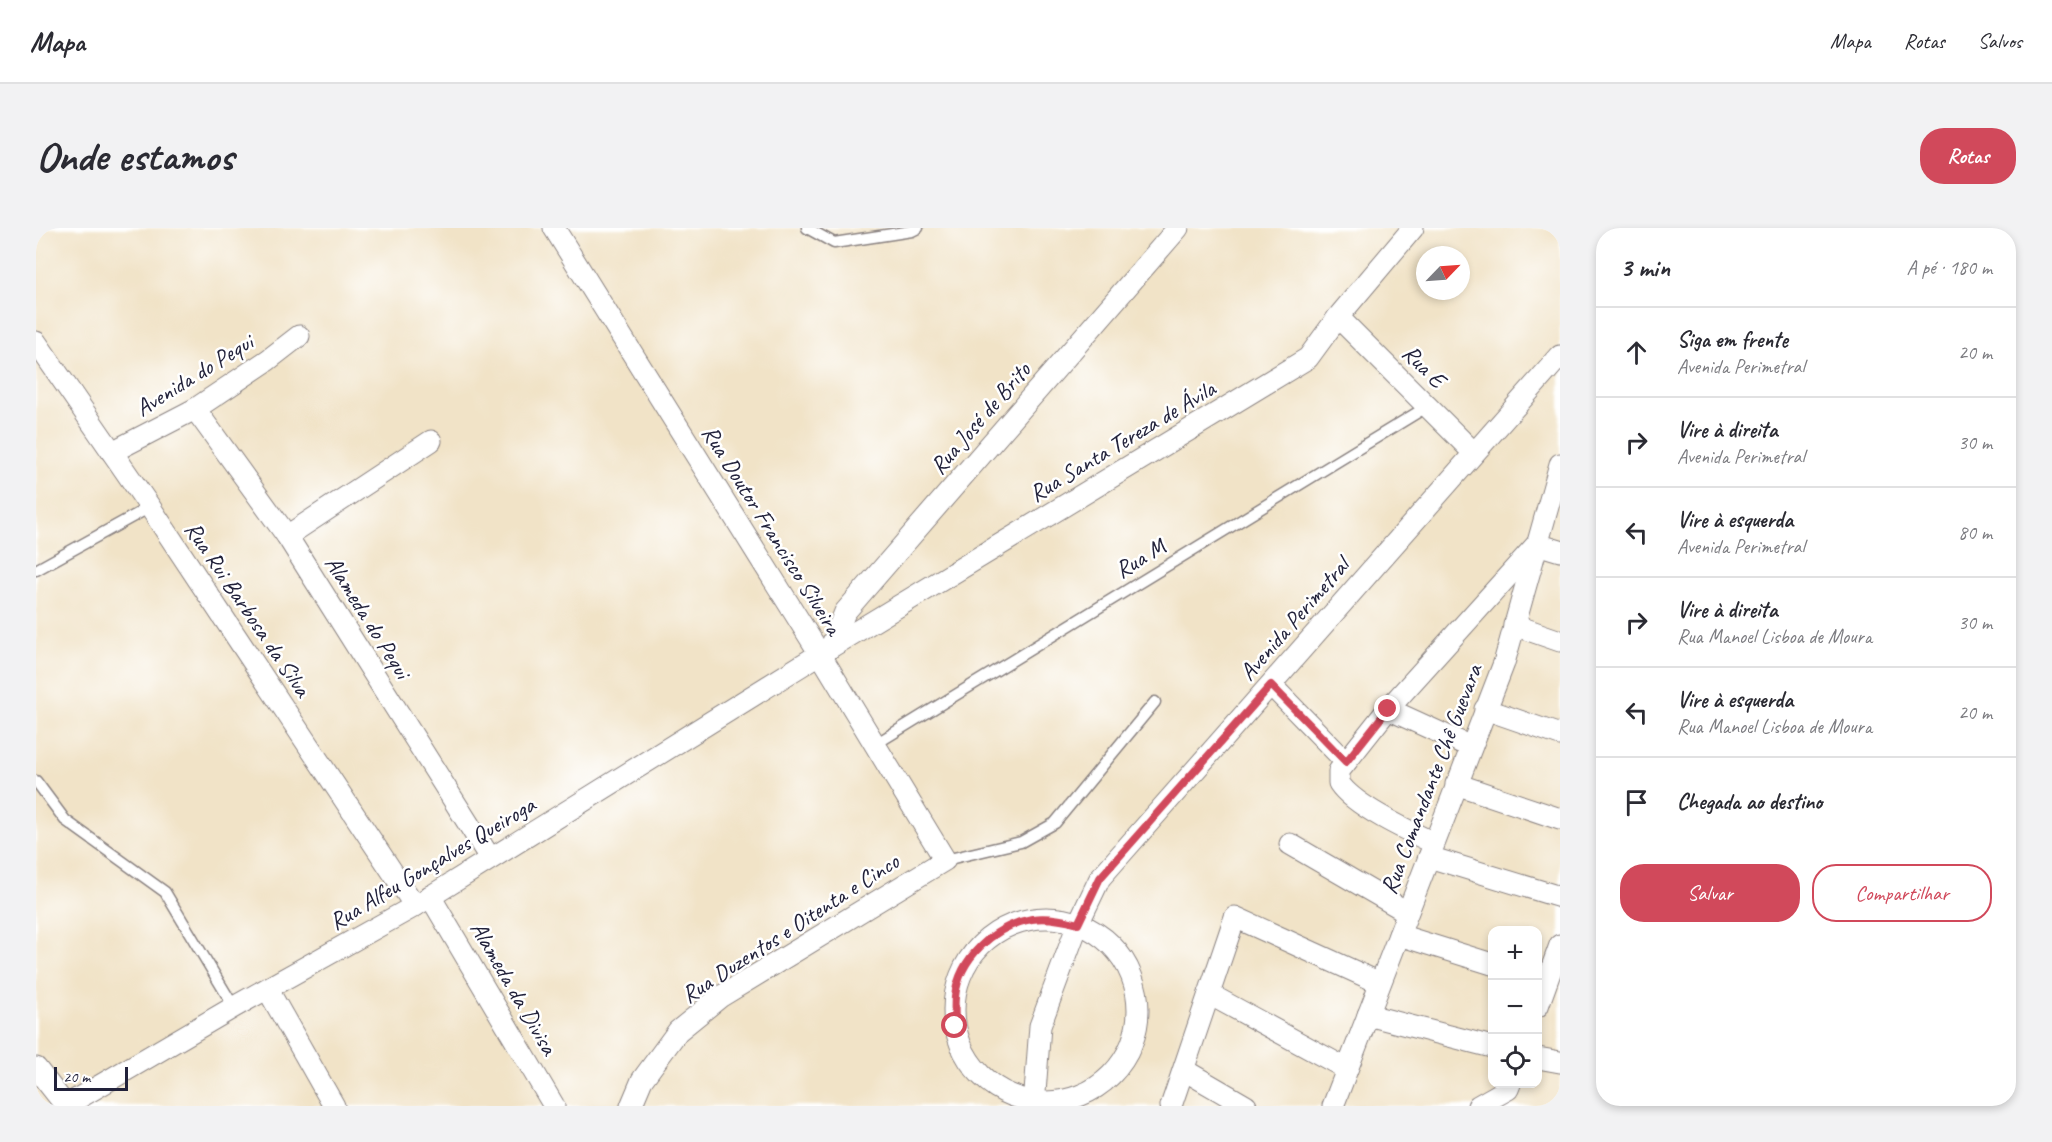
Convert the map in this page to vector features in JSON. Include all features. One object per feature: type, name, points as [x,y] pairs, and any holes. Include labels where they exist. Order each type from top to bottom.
[{"type":"street","name":"Rua Doutor Francisco Silveira","points":[[554,228],[825,651],[874,745],[945,860]]},
{"type":"street","name":"Rua José de Brito","points":[[825,651],[845,612],[1178,228]]},
{"type":"street","name":"Rua Santa Tereza de Ávila","points":[[825,651],[1308,358],[1338,317],[1413,228]]},
{"type":"street","name":"Rua E","points":[[1338,317],[1473,453]]},
{"type":"street","name":"Avenida do Pequi","points":[[112,452],[195,409],[268,360],[299,336]]},
{"type":"street","name":"Rua Rui Barbosa da Silva","points":[[36,342],[423,901]]},
{"type":"street","name":"Avenida Perimetral","points":[[1034,1104],[1040,1026],[1078,924],[1100,878],[1560,356]]},
{"type":"street","name":"Alameda do Pequi","points":[[195,409],[287,536],[490,858]]},
{"type":"street","points":[[287,536],[431,441]]},
{"type":"street","name":"Rua Comandante Chê Guevara","points":[[1333,1106],[1504,663],[1560,464]]},
{"type":"street","points":[[1560,551],[1537,544],[1388,709],[1342,769],[1339,783],[1350,795],[1409,831],[1431,850],[1560,897]]},
{"type":"street","points":[[1514,625],[1560,641]]},
{"type":"street","name":"Rua Alfeu Gonçalves Queiroga","points":[[66,1106],[234,1007],[268,990],[423,901],[825,651]]},
{"type":"street","points":[[1271,685],[1342,769]]},
{"type":"street","points":[[1388,709],[1471,747]]},
{"type":"street","points":[[1485,709],[1560,735]]},
{"type":"street","points":[[1456,784],[1560,819]]},
{"type":"street","points":[[1290,844],[1407,912]]},
{"type":"street","name":"Rua Duzentos e Oitenta e Cinco","points":[[631,1106],[642,1080],[678,1031],[720,997],[945,860]]},
{"type":"street","name":"Alameda da Divisa","points":[[423,901],[554,1106]]},
{"type":"street","points":[[1171,1106],[1235,917],[1380,983]]},
{"type":"street","points":[[1033,919],[1063,920],[1078,924],[1107,941],[1127,967],[1137,999],[1135,1033],[1122,1064],[1098,1087],[1068,1101],[1034,1104],[1006,1094],[982,1077],[964,1054],[955,1026],[955,996],[964,968],[981,944],[1005,927],[1033,919]]},
{"type":"street","points":[[1399,935],[1488,963]]},
{"type":"street","points":[[1542,980],[1560,945]]},
{"type":"street","points":[[268,990],[334,1106]]},
{"type":"street","points":[[1209,994],[1347,1069]]},
{"type":"street","points":[[1368,1015],[1488,1046]]},
{"type":"street","points":[[1542,1059],[1560,1062]]},
{"type":"street","points":[[36,1068],[66,1106]]},
{"type":"street","points":[[1184,1070],[1246,1106]]},
{"type":"street","points":[[1478,1106],[1508,1088]]},
{"type":"lane","points":[[807,228],[834,243],[912,231],[918,228]]},
{"type":"lane","name":"Rua M","points":[[874,745],[1428,406]]},
{"type":"lane","points":[[36,570],[150,507]]},
{"type":"lane","points":[[945,860],[1021,842],[1055,823],[1155,702]]},
{"type":"lane","points":[[36,781],[65,820],[165,892],[234,1007]]},
{"type":"route","points":[[955,1026],[955,996],[964,968],[981,944],[1005,927],[1033,919],[1063,920],[1078,924],[1100,878],[1271,685],[1346,762],[1388,709]]}]
